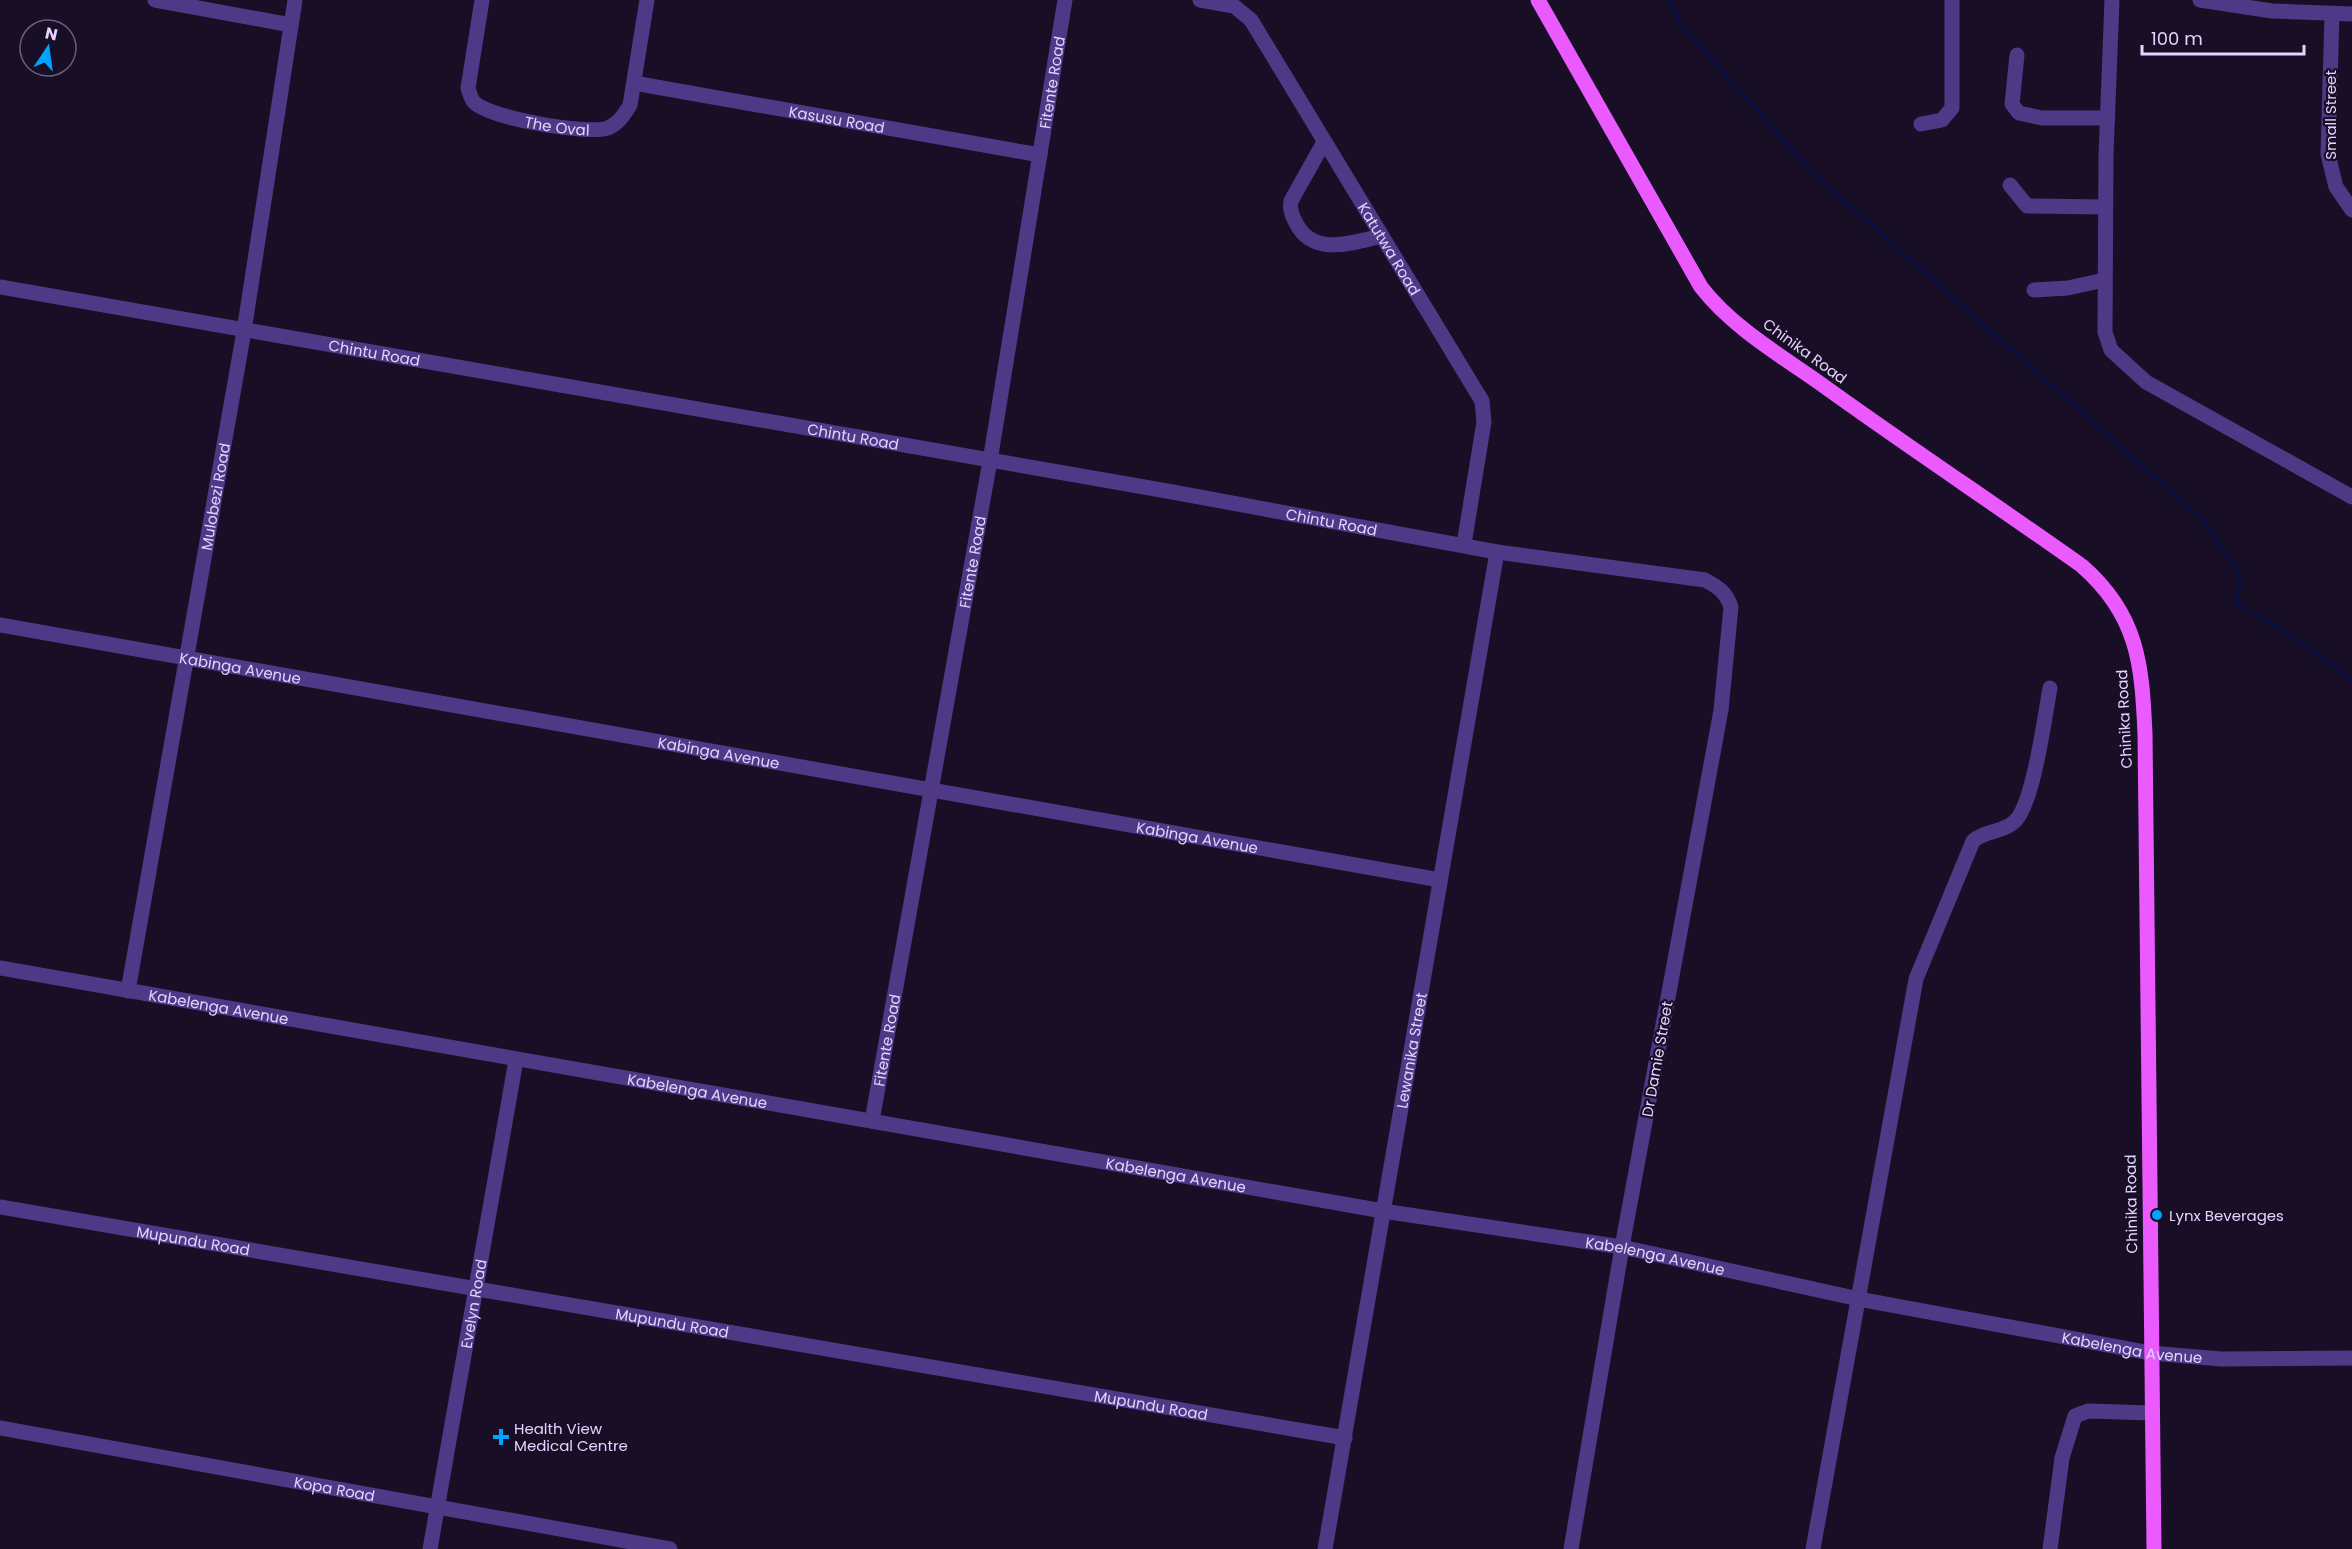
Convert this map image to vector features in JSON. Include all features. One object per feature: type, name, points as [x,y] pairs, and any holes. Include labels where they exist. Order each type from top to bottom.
[{"type":"main road","name":"Chinika Road","points":[[1538,0],[1701,288],[1716,306],[1800,369],[2082,566],[2110,594],[2130,629],[2141,669],[2145,734],[2154,1549]]},
{"type":"street","points":[[155,0],[291,25]]},
{"type":"street","name":"Mulobezi Road","points":[[128,991],[244,331],[295,0]]},
{"type":"street","name":"The Oval","points":[[482,0],[468,88],[473,101],[486,110],[512,118],[590,132],[608,128],[622,118],[630,105],[647,0]]},
{"type":"street","name":"Fitente Road","points":[[872,1121],[990,461],[1065,0]]},
{"type":"street","name":"Katutwa Road","points":[[1200,0],[1234,6],[1245,12],[1482,401],[1484,422],[1464,544]]},
{"type":"street","points":[[1921,124],[1942,120],[1952,108],[1952,0]]},
{"type":"street","points":[[2112,0],[2105,207],[2104,279],[2107,343],[2128,369],[2171,397],[2352,497]]},
{"type":"street","points":[[2200,0],[2253,9],[2352,14]]},
{"type":"street","name":"Small Street","points":[[2332,14],[2328,154],[2336,187],[2352,210]]},
{"type":"street","points":[[2017,55],[2012,104],[2019,113],[2042,118],[2108,118]]},
{"type":"street","name":"Kasusu Road","points":[[634,83],[1040,155]]},
{"type":"street","points":[[1324,142],[1291,201],[1290,211],[1297,226],[1306,238],[1317,244],[1340,244],[1381,236]]},
{"type":"street","points":[[2010,185],[2027,206],[2105,207]]},
{"type":"street","points":[[2034,290],[2068,288],[2104,279]]},
{"type":"street","name":"Chintu Road","points":[[0,287],[1464,544],[1497,552],[1705,580]]},
{"type":"street","name":"Lewanika Street","points":[[1325,1549],[1497,552]]},
{"type":"street","name":"Dr Damie Street","points":[[1571,1549],[1622,1247],[1721,710],[1731,607],[1727,595],[1705,580]]},
{"type":"street","name":"Kabinga Avenue","points":[[0,625],[1440,880]]},
{"type":"street","points":[[1813,1549],[1918,969],[1973,841],[1981,833],[2006,828],[2020,815],[2032,781],[2050,688]]},
{"type":"street","name":"Kabelenga Avenue","points":[[0,968],[1383,1211],[1622,1247],[1859,1299],[2151,1353],[2221,1359],[2352,1358]]},
{"type":"street","name":"Evelyn Road","points":[[430,1549],[516,1060]]},
{"type":"street","name":"Mupundu Road","points":[[0,1207],[1345,1438]]},
{"type":"street","points":[[2050,1549],[2062,1458],[2075,1416],[2088,1411],[2152,1413]]},
{"type":"street","name":"Kopa Road","points":[[0,1428],[438,1509],[670,1549]]},
{"type":"waterway","points":[[1669,0],[1682,26],[1813,173],[2203,520],[2240,574],[2237,604],[2302,642],[2352,681]]},
{"type":"place","name":"Lynx Beverages","points":[[2157,1215]]},
{"type":"place","name":"Health View Medical Centre","points":[[501,1437]]}]
